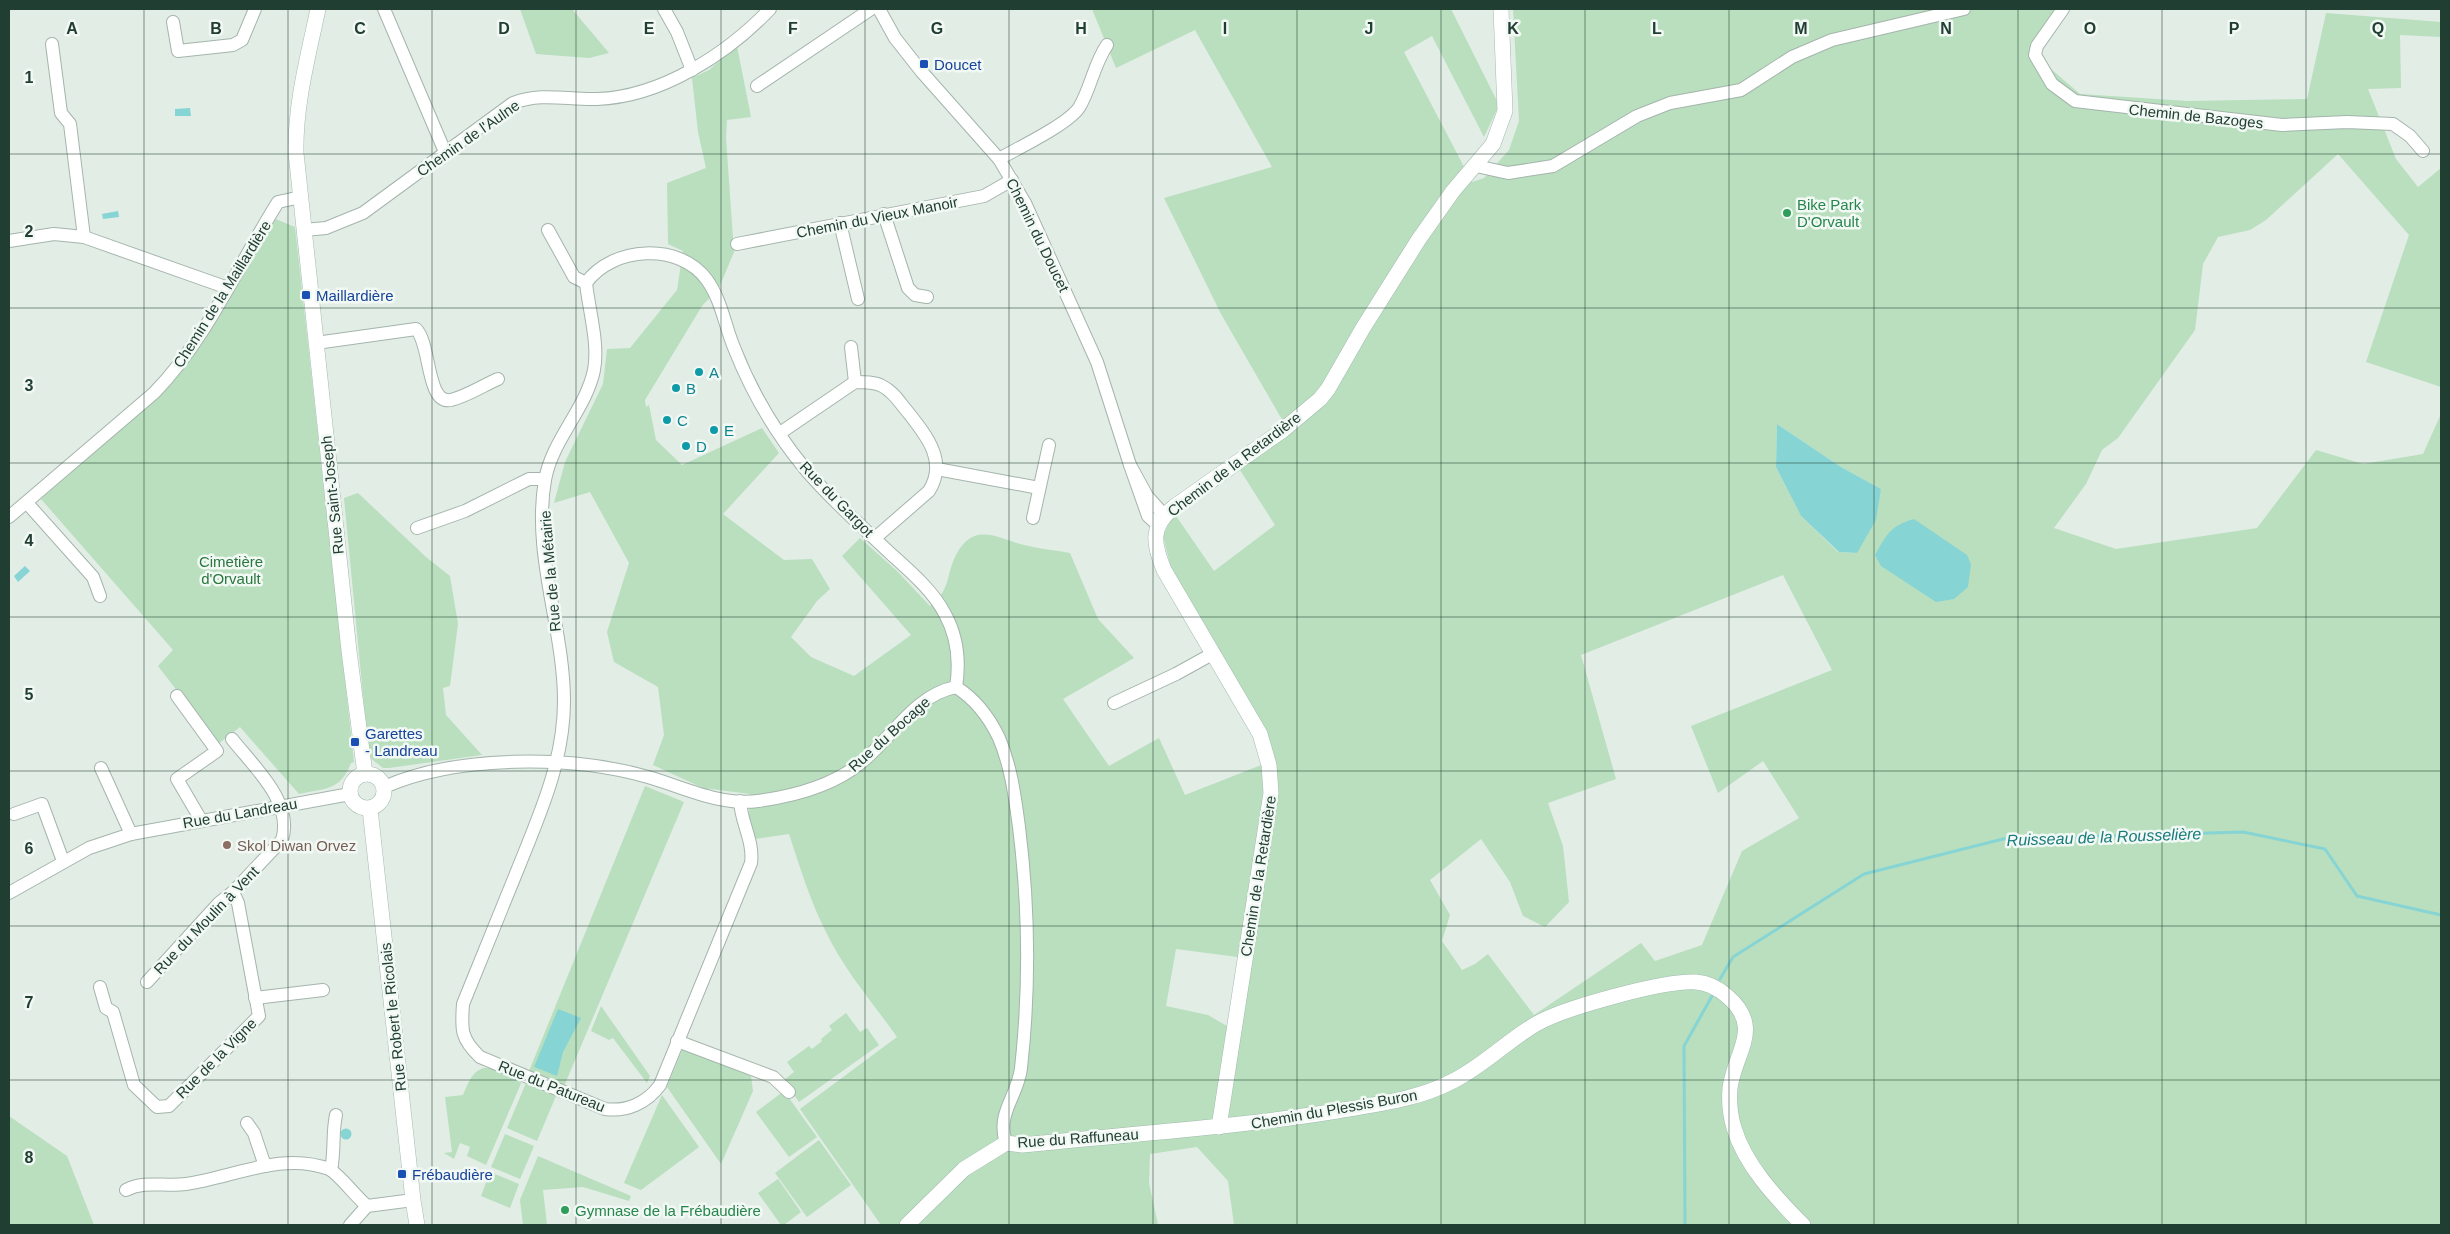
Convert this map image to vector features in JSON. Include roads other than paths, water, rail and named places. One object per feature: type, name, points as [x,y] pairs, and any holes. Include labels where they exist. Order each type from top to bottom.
[{"type":"street","points":[[173,22],[178,51],[234,45],[242,40],[255,9]]},
{"type":"street","name":"Rue Saint-Joseph","points":[[318,9],[302,85],[296,125],[303,223],[349,651],[365,774]]},
{"type":"street","points":[[384,9],[446,152]]},
{"type":"street","points":[[664,9],[677,32],[692,70]]},
{"type":"street","name":"Chemin de l'Aulne","points":[[303,223],[326,228],[363,213],[499,113],[526,98],[542,96],[595,99],[620,96],[654,86],[692,70],[730,45],[770,9]]},
{"type":"street","points":[[757,86],[871,9]]},
{"type":"street","name":"Chemin du Doucet","points":[[879,9],[895,38],[999,158],[1012,180],[1025,204],[1097,362],[1130,465],[1161,520]]},
{"type":"street","name":"Chemin de la Retardière","points":[[1219,1127],[1271,793],[1269,765],[1260,734],[1164,570],[1156,546],[1155,534],[1161,520],[1283,430],[1320,399],[1328,389],[1363,328],[1419,239],[1453,191],[1476,166],[1492,144],[1505,111],[1501,9]]},
{"type":"street","points":[[1476,166],[1508,173],[1553,166],[1637,116],[1670,103],[1741,90],[1792,57],[1832,40],[1964,9]]},
{"type":"street","name":"Chemin de Bazoges","points":[[2063,9],[2037,46],[2035,55],[2052,84],[2076,101],[2282,125],[2347,122],[2393,124],[2410,136],[2423,151]]},
{"type":"street","points":[[52,44],[61,113],[70,124],[84,237]]},
{"type":"street","points":[[999,158],[1070,117],[1080,108],[1101,54],[1107,45]]},
{"type":"street","name":"Chemin du Vieux Manoir","points":[[737,244],[984,196],[1012,180]]},
{"type":"street","name":"Chemin de la Maillardière","points":[[9,517],[154,393],[170,377],[228,288],[278,202],[301,197]]},
{"type":"street","points":[[884,214],[908,288],[915,295],[927,297]]},
{"type":"street","points":[[840,223],[858,299]]},
{"type":"street","points":[[548,230],[574,277],[586,284]]},
{"type":"street","points":[[9,241],[54,234],[84,237],[228,288]]},
{"type":"street","name":"Rue du Gargot","points":[[586,284],[592,274],[612,262],[646,252],[666,254],[696,269],[706,278],[719,302],[735,350],[756,395],[806,470],[838,504],[917,579],[945,614],[958,655],[956,687]]},
{"type":"street","name":"Rue de la Métairie","points":[[556,763],[563,731],[564,700],[545,550],[543,521],[545,479],[552,457],[582,401],[594,370],[595,354],[586,284]]},
{"type":"street","points":[[316,343],[416,328],[424,338],[432,380],[436,394],[441,399],[450,400],[498,379]]},
{"type":"street","points":[[852,347],[855,382]]},
{"type":"street","points":[[780,433],[855,382],[882,386],[891,392],[928,438],[937,469],[935,481],[929,491],[875,538]]},
{"type":"street","points":[[1033,518],[1048,445]]},
{"type":"street","points":[[937,469],[1039,488]]},
{"type":"street","points":[[416,528],[465,511],[529,479],[545,479]]},
{"type":"street","points":[[27,503],[93,577],[100,596]]},
{"type":"street","points":[[1114,703],[1176,674],[1214,653]]},
{"type":"street","points":[[956,687],[970,696],[982,710],[999,739],[1015,798],[1025,876],[1028,950],[1026,1028],[1020,1075],[1003,1120],[1002,1132],[1006,1143]]},
{"type":"street","name":"Rue du Bocage","points":[[384,787],[421,773],[466,765],[556,763],[592,765],[622,770],[689,791],[740,801],[781,797],[816,787],[843,776],[862,762],[928,698],[939,692],[956,687]]},
{"type":"street","points":[[176,696],[217,750],[177,780],[201,820]]},
{"type":"street","points":[[232,739],[281,806]]},
{"type":"street","name":"Rue du Patureau","points":[[556,763],[544,802],[463,1004],[462,1027],[467,1044],[480,1057],[605,1108],[619,1111],[630,1108],[655,1092],[660,1085],[751,863],[753,852],[740,812],[740,801]]},
{"type":"street","points":[[101,768],[131,834]]},
{"type":"street","points":[[365,774],[377,777],[384,787],[381,802],[370,809],[357,806],[350,794],[353,781],[365,774]]},
{"type":"street","name":"Rue du Landreau","points":[[9,893],[89,848],[131,834],[350,794]]},
{"type":"street","points":[[14,814],[42,804],[63,861]]},
{"type":"street","name":"Rue du Moulin à Vent","points":[[147,982],[219,903],[233,892],[282,840],[286,828],[281,806]]},
{"type":"street","name":"Rue Robert le Ricolais","points":[[370,809],[417,1225]]},
{"type":"street","name":"Rue de la Vigne","points":[[100,987],[106,1008],[113,1012],[134,1084],[157,1107],[169,1106],[258,1016],[238,903],[233,892]]},
{"type":"street","name":"Chemin du Plessis Buron","points":[[1219,1127],[1281,1120],[1416,1098],[1454,1081],[1517,1036],[1549,1018],[1576,1008],[1672,984],[1697,982],[1714,986],[1727,995],[1738,1006],[1745,1018],[1745,1043],[1730,1086],[1730,1104],[1734,1127],[1750,1162],[1803,1225]]},
{"type":"street","points":[[255,998],[323,990]]},
{"type":"street","points":[[678,1041],[773,1077],[789,1092]]},
{"type":"street","points":[[331,1170],[334,1156],[336,1114]]},
{"type":"street","points":[[247,1123],[254,1133],[265,1166]]},
{"type":"street","name":"Rue du Raffuneau","points":[[907,1225],[964,1169],[1006,1143],[1022,1145],[1219,1127]]},
{"type":"street","points":[[126,1190],[138,1184],[185,1184],[265,1166],[301,1164],[331,1170],[354,1196],[367,1206]]},
{"type":"street","points":[[350,1225],[367,1206],[413,1200]]},
{"type":"water","points":[[190,108],[191,116],[175,116],[175,109]]},
{"type":"water","points":[[118,211],[119,217],[103,219],[102,214]]},
{"type":"water","points":[[1777,424],[1841,467],[1881,489],[1876,520],[1857,553],[1839,552],[1801,516],[1776,467]]},
{"type":"water","points":[[1914,519],[1967,555],[1971,564],[1968,587],[1954,599],[1936,602],[1881,566],[1875,555],[1894,528]]},
{"type":"water","points":[[25,566],[30,571],[18,582],[14,576]]},
{"type":"water","points":[[558,1009],[581,1018],[563,1052],[557,1076],[534,1067]]},
{"type":"water","points":[[346,1128],[352,1134],[346,1140],[340,1134]]},
{"type":"waterway","name":"Ruisseau de la Rousselière","points":[[1720,979],[1733,957],[1864,874],[2003,839],[2243,832],[2325,849],[2357,896],[2441,915]]},
{"type":"waterway","name":"Ruisseau de la Rousselière","points":[[1685,1225],[1684,1046],[1712,996]]},
{"type":"place","name":"Doucet","points":[[924,64]]},
{"type":"place","name":"Bike Park D'Orvault","points":[[1787,213]]},
{"type":"place","name":"Maillardière","points":[[306,295]]},
{"type":"place","name":"A","points":[[699,372]]},
{"type":"place","name":"B","points":[[676,388]]},
{"type":"place","name":"C","points":[[667,420]]},
{"type":"place","name":"E","points":[[714,430]]},
{"type":"place","name":"D","points":[[686,446]]},
{"type":"place","name":"Garettes - Landreau","points":[[355,742]]},
{"type":"place","name":"Skol Diwan Orvez","points":[[227,845]]},
{"type":"place","name":"Frébaudière","points":[[402,1174]]},
{"type":"place","name":"Gymnase de la Frébaudière","points":[[565,1210]]},
{"type":"park label","name":"Cimetière d'Orvault","points":[[231,570]]}]
